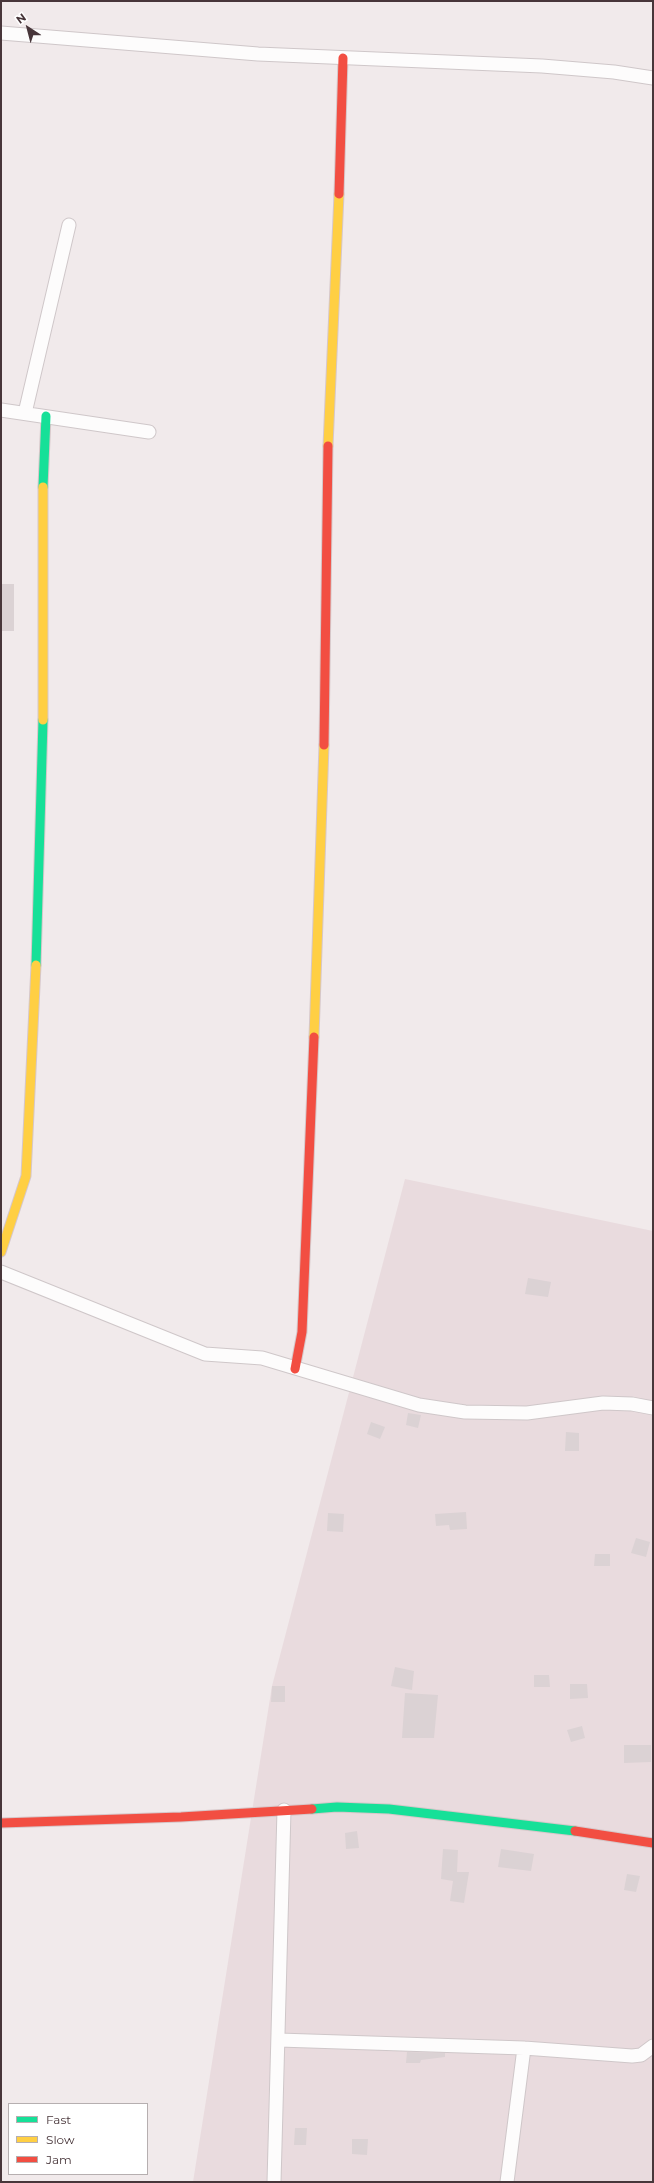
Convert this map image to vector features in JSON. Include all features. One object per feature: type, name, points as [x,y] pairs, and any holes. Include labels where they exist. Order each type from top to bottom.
[{"type":"street","points":[[1,33],[258,54],[542,66],[614,72],[653,78]]},
{"type":"street","points":[[295,1369],[302,1332],[311,1127],[324,752],[327,464],[337,259],[343,58]]},
{"type":"street","points":[[25,413],[69,225]]},
{"type":"street","points":[[1,410],[149,432]]},
{"type":"street","points":[[1,1252],[26,1176],[36,971],[43,724],[42,511],[46,416]]},
{"type":"street","points":[[1,1272],[205,1354],[262,1358],[419,1405],[464,1412],[527,1413],[603,1403],[632,1404],[653,1408]]},
{"type":"street","points":[[1,1823],[181,1817],[337,1807],[389,1809],[556,1828],[653,1843]]},
{"type":"street","points":[[274,2182],[284,1810]]},
{"type":"street","points":[[279,2040],[524,2048],[632,2056],[641,2055],[653,2046]]},
{"type":"street","points":[[507,2182],[524,2048]]},
{"type":"shaded area","points":[[405,1179],[653,1231],[653,2182],[193,2182],[272,1686]]},
{"type":"building","points":[[1,584],[14,584],[14,631],[1,631]]},
{"type":"building","points":[[528,1278],[551,1282],[548,1297],[525,1294]]},
{"type":"building","points":[[408,1413],[421,1415],[418,1428],[406,1425]]},
{"type":"building","points":[[371,1422],[385,1427],[380,1439],[367,1434]]},
{"type":"building","points":[[566,1432],[579,1433],[579,1451],[565,1451]]},
{"type":"building","points":[[466,1512],[467,1529],[450,1530],[449,1525],[436,1526],[435,1514]]},
{"type":"building","points":[[328,1513],[344,1514],[343,1532],[327,1531]]},
{"type":"building","points":[[636,1538],[650,1542],[646,1557],[631,1553]]},
{"type":"building","points":[[595,1554],[610,1554],[610,1566],[594,1566]]},
{"type":"building","points":[[395,1667],[414,1671],[412,1690],[391,1686]]},
{"type":"building","points":[[534,1675],[549,1675],[550,1687],[534,1687]]},
{"type":"building","points":[[570,1684],[587,1684],[588,1698],[570,1699]]},
{"type":"building","points":[[272,1686],[285,1686],[285,1702],[271,1702]]},
{"type":"building","points":[[405,1693],[438,1695],[434,1738],[402,1738]]},
{"type":"building","points":[[582,1726],[585,1738],[571,1742],[567,1730]]},
{"type":"building","points":[[624,1745],[651,1745],[651,1762],[624,1763]]},
{"type":"building","points":[[357,1831],[359,1848],[346,1849],[345,1833]]},
{"type":"building","points":[[443,1849],[458,1850],[457,1872],[469,1872],[464,1903],[450,1901],[453,1881],[441,1879]]},
{"type":"building","points":[[501,1849],[534,1854],[531,1871],[498,1867]]},
{"type":"building","points":[[627,1874],[640,1876],[636,1892],[624,1890]]},
{"type":"building","points":[[407,2052],[445,2053],[445,2057],[421,2060],[420,2063],[406,2063]]},
{"type":"building","points":[[295,2128],[307,2128],[306,2145],[294,2145]]},
{"type":"building","points":[[352,2139],[368,2139],[367,2155],[352,2154]]},
{"type":"traffic: fast","points":[[43,487],[46,416]]},
{"type":"traffic: fast","points":[[36,965],[43,720]]},
{"type":"traffic: fast","points":[[312,1809],[337,1807],[389,1809],[575,1831]]},
{"type":"traffic: slow","points":[[328,446],[339,194]]},
{"type":"traffic: slow","points":[[43,487],[43,720]]},
{"type":"traffic: slow","points":[[314,1037],[324,745]]},
{"type":"traffic: slow","points":[[1,1252],[26,1176],[36,965]]},
{"type":"traffic: jam","points":[[339,194],[343,58]]},
{"type":"traffic: jam","points":[[324,745],[328,446]]},
{"type":"traffic: jam","points":[[295,1369],[302,1332],[314,1037]]},
{"type":"traffic: jam","points":[[1,1823],[181,1817],[312,1809]]},
{"type":"traffic: jam","points":[[575,1831],[653,1843]]}]
